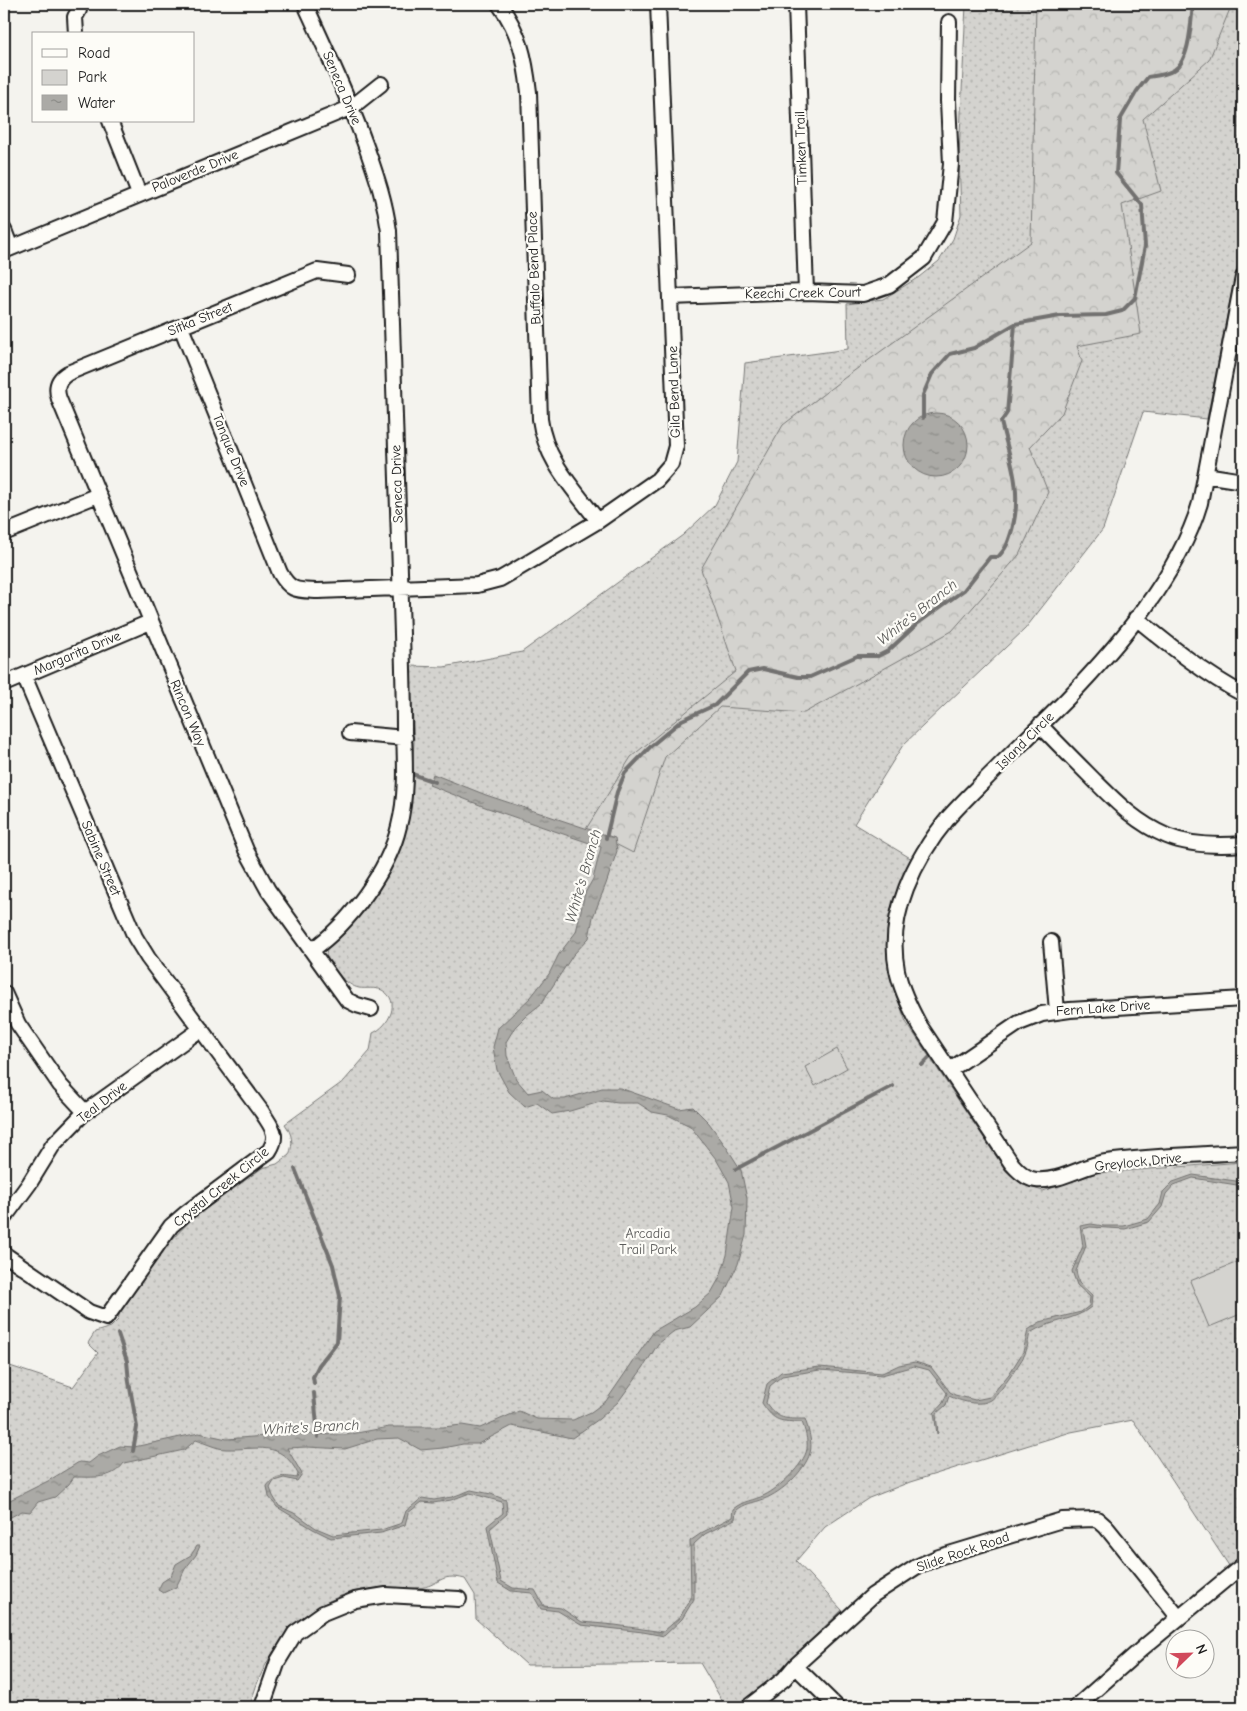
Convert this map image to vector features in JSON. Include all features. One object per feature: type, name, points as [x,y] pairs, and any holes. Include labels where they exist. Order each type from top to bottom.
[{"type":"street","name":"Seneca Drive","points":[[305,4],[352,107],[383,196],[389,231],[405,738],[404,803],[400,826],[390,851],[368,891],[343,923],[331,936],[312,950]]},
{"type":"street","name":"Buffalo Bend Place","points":[[498,4],[519,38],[529,92],[542,432],[554,463],[598,521]]},
{"type":"street","name":"Gila Bend Lane","points":[[280,573],[287,585],[292,589],[318,591],[477,585],[500,579],[598,521],[657,480],[671,464],[676,446],[658,4]]},
{"type":"street","name":"Timken Trail","points":[[796,4],[806,292]]},
{"type":"street","points":[[76,32],[75,17],[79,10]]},
{"type":"street","name":"Keechi Creek Court","points":[[670,298],[806,292],[863,294],[889,285],[924,258],[945,222],[951,164],[948,101],[949,22]]},
{"type":"street","name":"Paloverde Drive","points":[[7,249],[352,107],[381,84]]},
{"type":"street","points":[[110,122],[139,194]]},
{"type":"street","points":[[4,230],[7,249]]},
{"type":"street","name":"Sitka Street","points":[[58,383],[68,373],[317,271],[348,275]]},
{"type":"street","name":"Island Circle","points":[[1034,1180],[1018,1171],[1012,1164],[920,1026],[909,1006],[897,970],[895,948],[896,929],[904,894],[927,848],[948,819],[1092,672],[1170,572],[1187,540],[1200,503],[1239,320],[1243,277]]},
{"type":"street","name":"Tanque Drive","points":[[181,327],[280,573]]},
{"type":"street","name":"Rincon Way","points":[[58,383],[57,393],[98,495],[246,850],[268,890],[347,1000],[371,1009]]},
{"type":"street","points":[[1205,476],[1243,481]]},
{"type":"street","points":[[4,533],[98,495]]},
{"type":"street","points":[[1136,618],[1200,667],[1229,687],[1243,694]]},
{"type":"street","name":"Margarita Drive","points":[[4,684],[150,622]]},
{"type":"street","name":"Sabine Street","points":[[24,676],[135,937],[148,958],[201,1029]]},
{"type":"street","points":[[1040,725],[1116,803],[1132,817],[1150,828],[1169,837],[1203,845],[1243,844]]},
{"type":"street","points":[[350,733],[405,738]]},
{"type":"street","points":[[1051,942],[1057,1011]]},
{"type":"street","points":[[4,993],[18,1024],[60,1085],[85,1112]]},
{"type":"street","name":"Fern Lake Drive","points":[[950,1070],[1019,1023],[1036,1016],[1057,1011],[1243,999]]},
{"type":"street","name":"Teal Drive","points":[[4,1218],[29,1184],[53,1145],[85,1112],[201,1029]]},
{"type":"street","name":"Crystal Creek Circle","points":[[4,1254],[89,1312],[106,1318],[171,1226],[269,1151],[275,1142],[275,1134],[262,1112],[201,1029]]},
{"type":"street","name":"Greylock Drive","points":[[1034,1180],[1053,1179],[1105,1162],[1243,1152]]},
{"type":"street","name":"Slide Rock Road","points":[[748,1707],[784,1678],[794,1666],[873,1595],[916,1567],[939,1558],[1062,1520],[1097,1519],[1106,1527],[1179,1618]]},
{"type":"street","points":[[1076,1707],[1243,1565]]},
{"type":"street","points":[[262,1707],[278,1661],[295,1633],[323,1613],[355,1600],[386,1594],[459,1599]]},
{"type":"street","points":[[794,1666],[837,1707]]},
{"type":"green space","name":"Arcadia Trail Park","points":[[966,4],[1243,4],[1243,244],[1233,285],[1207,419],[1143,412],[1103,529],[1025,629],[903,745],[854,824],[912,859],[891,907],[887,958],[895,991],[906,1022],[1006,1171],[1023,1185],[1043,1191],[1097,1173],[1243,1162],[1243,1587],[1133,1420],[1071,1432],[910,1482],[869,1498],[825,1527],[796,1561],[842,1610],[762,1687],[735,1707],[726,1707],[700,1663],[527,1665],[476,1619],[475,1595],[465,1579],[450,1577],[425,1587],[361,1590],[340,1596],[321,1605],[289,1632],[276,1649],[256,1686],[250,1707],[4,1707],[4,1364],[73,1387],[98,1353],[88,1343],[95,1332],[111,1327],[118,1320],[121,1306],[156,1256],[192,1219],[262,1168],[277,1164],[289,1155],[292,1139],[285,1124],[344,1081],[370,1051],[373,1033],[384,1025],[391,1013],[391,1000],[382,990],[359,988],[349,984],[335,970],[326,955],[327,948],[368,901],[411,786],[414,742],[410,666],[444,667],[522,652],[683,535],[715,505],[737,462],[745,363],[848,349],[847,304],[883,299],[919,277],[939,261],[953,239],[961,215],[959,156]]},
{"type":"green space","points":[[1036,4],[1232,4],[1209,60],[1143,119],[1161,191],[1122,205],[1141,334],[1077,346],[1082,361],[1062,413],[1030,447],[1048,492],[1019,555],[952,631],[804,713],[720,707],[665,757],[633,853],[586,829],[631,757],[736,671],[701,569],[783,425],[1031,242]]},
{"type":"green space","points":[[837,1049],[847,1068],[815,1086],[805,1067]]},
{"type":"green space","points":[[1243,1260],[1243,1313],[1209,1327],[1190,1281]]},
{"type":"water","points":[[936,413],[948,415],[959,422],[966,433],[968,445],[966,457],[959,468],[948,475],[936,477],[924,475],[913,468],[906,457],[904,445],[906,433],[913,422],[924,415]]},
{"type":"water","points":[[433,774],[486,795],[615,838],[617,851],[593,917],[589,938],[573,955],[541,1004],[515,1027],[506,1042],[507,1056],[516,1079],[528,1093],[542,1090],[553,1099],[565,1099],[602,1088],[620,1088],[679,1109],[693,1107],[709,1123],[741,1170],[747,1199],[746,1235],[738,1264],[723,1296],[690,1327],[674,1331],[658,1344],[618,1402],[599,1419],[572,1438],[512,1426],[478,1444],[463,1444],[443,1448],[421,1450],[399,1438],[377,1439],[345,1449],[287,1448],[302,1474],[297,1481],[284,1478],[274,1481],[270,1488],[279,1506],[298,1515],[316,1528],[333,1535],[381,1530],[402,1523],[406,1511],[422,1498],[434,1500],[452,1497],[471,1490],[491,1494],[506,1500],[507,1514],[490,1529],[501,1581],[513,1588],[535,1590],[544,1606],[561,1608],[582,1622],[663,1632],[680,1617],[691,1598],[690,1541],[732,1517],[733,1509],[737,1506],[765,1495],[777,1487],[796,1469],[805,1455],[807,1442],[802,1422],[779,1420],[762,1403],[767,1384],[781,1372],[820,1367],[882,1373],[899,1365],[915,1362],[931,1367],[950,1392],[955,1395],[975,1400],[990,1397],[1009,1374],[1023,1352],[1028,1330],[1040,1322],[1081,1312],[1089,1306],[1090,1297],[1077,1285],[1072,1271],[1083,1246],[1080,1226],[1091,1224],[1124,1226],[1148,1219],[1160,1204],[1163,1192],[1173,1182],[1193,1175],[1243,1182],[1243,1186],[1193,1178],[1174,1185],[1166,1194],[1162,1207],[1149,1222],[1125,1229],[1090,1227],[1083,1229],[1086,1246],[1076,1271],[1079,1283],[1092,1295],[1091,1307],[1078,1315],[1046,1325],[1030,1333],[1024,1356],[1014,1372],[991,1400],[975,1403],[949,1396],[946,1405],[936,1414],[937,1434],[934,1413],[943,1403],[947,1393],[929,1370],[914,1366],[882,1375],[820,1370],[782,1376],[770,1386],[766,1403],[778,1416],[805,1419],[811,1445],[807,1460],[798,1474],[778,1492],[742,1506],[736,1511],[735,1519],[705,1534],[694,1544],[694,1599],[682,1619],[664,1636],[581,1625],[558,1611],[541,1609],[532,1593],[511,1591],[498,1583],[487,1526],[503,1513],[502,1502],[470,1493],[451,1500],[433,1503],[422,1502],[408,1513],[405,1525],[381,1533],[331,1538],[277,1507],[269,1497],[267,1486],[274,1479],[284,1476],[297,1478],[298,1474],[284,1455],[267,1449],[222,1449],[196,1440],[184,1450],[124,1463],[108,1475],[74,1477],[55,1497],[38,1502],[30,1512],[22,1511],[7,1519],[7,1530],[4,1531],[4,1503],[48,1481],[79,1462],[89,1463],[98,1456],[120,1446],[134,1447],[199,1433],[227,1439],[265,1436],[289,1431],[302,1434],[346,1435],[389,1427],[462,1425],[480,1428],[519,1411],[537,1419],[573,1420],[591,1412],[606,1401],[654,1331],[695,1307],[711,1293],[720,1277],[727,1255],[734,1207],[729,1182],[716,1159],[690,1126],[668,1115],[652,1112],[638,1103],[603,1101],[570,1111],[552,1114],[537,1103],[525,1107],[509,1092],[497,1070],[493,1047],[498,1028],[531,997],[549,974],[559,954],[576,932],[585,893],[593,879],[601,847],[485,807],[429,785]]},
{"type":"water","points":[[197,1546],[200,1546],[196,1555],[185,1569],[176,1587],[163,1593],[158,1590],[162,1582],[171,1576],[176,1564],[191,1555]]},
{"type":"waterway","name":"White's Branch","points":[[923,418],[923,395],[932,374],[950,354],[974,348],[1015,324],[1060,316],[1106,315],[1122,311],[1135,298],[1145,246],[1142,205],[1116,173],[1120,120],[1137,91],[1148,77],[1168,73],[1179,65],[1187,50],[1193,4]]},
{"type":"waterway","name":"White's Branch","points":[[606,838],[617,792],[625,773],[651,746],[682,720],[715,705],[748,672],[763,669],[798,677],[810,677],[857,656],[878,656],[888,651],[917,624],[964,590],[990,557],[998,557],[1001,554],[1007,545],[1012,530],[1016,502],[1014,475],[1001,422],[1007,413],[1015,324]]},
{"type":"waterway","points":[[412,774],[435,782]]},
{"type":"waterway","points":[[922,1065],[931,1056]]},
{"type":"waterway","points":[[736,1169],[893,1086]]},
{"type":"waterway","points":[[295,1169],[333,1265],[340,1296],[337,1342],[319,1365],[313,1377],[314,1383]]},
{"type":"waterway","points":[[118,1334],[127,1361],[137,1427],[133,1451]]},
{"type":"waterway","points":[[314,1393],[318,1437]]}]
